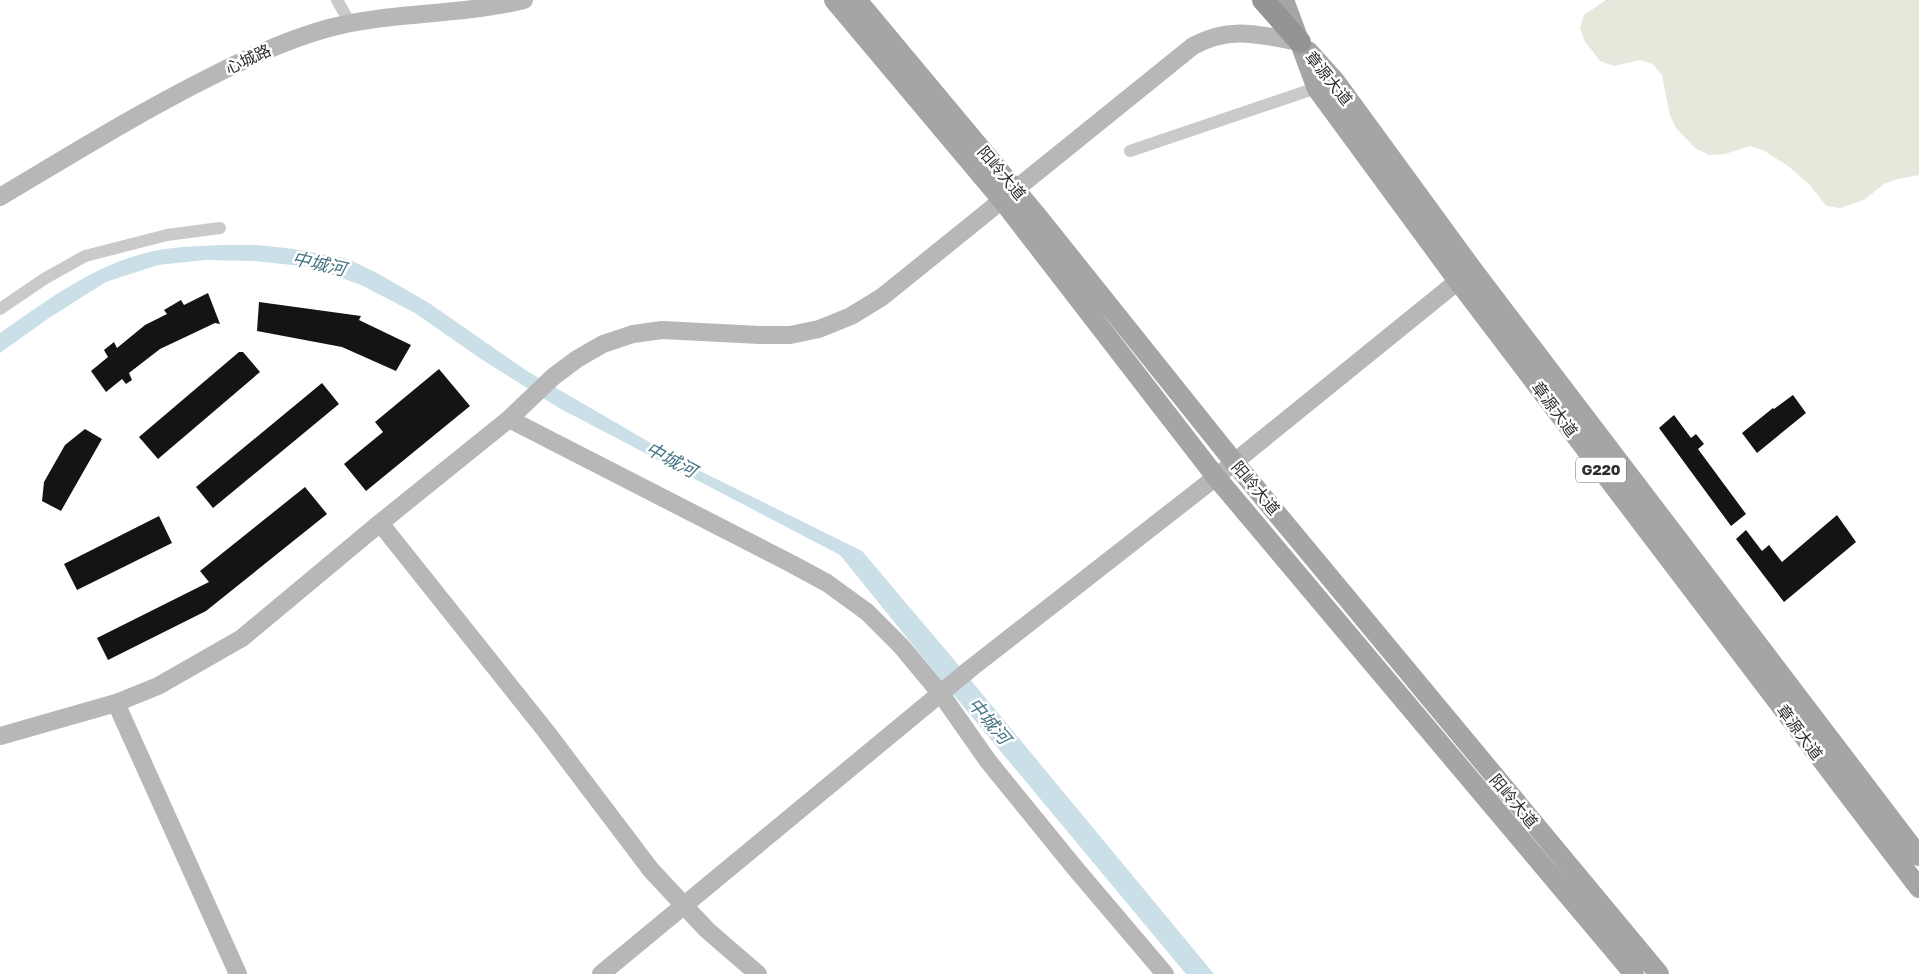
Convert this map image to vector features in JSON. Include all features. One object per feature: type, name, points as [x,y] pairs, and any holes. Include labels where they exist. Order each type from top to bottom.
[{"type":"highway","name":"G220","points":[[1263,0],[1300,42]]},
{"type":"highway","name":"G220","points":[[1274,0],[1300,42]]},
{"type":"main road","name":"阳岭大道","points":[[834,0],[1009,195],[1234,462],[1645,971]]},
{"type":"main road","name":"阳岭大道","points":[[857,0],[1009,195],[1216,477],[1645,971]]},
{"type":"main road","name":"章源大道","points":[[1284,0],[1300,42],[1326,85],[1458,282],[1919,888]]},
{"type":"main road","name":"章源大道","points":[[1326,85],[1473,270],[1919,856]]},
{"type":"street","points":[[337,0],[350,23]]},
{"type":"street","name":"心城路","points":[[0,197],[173,96],[281,44],[350,23],[405,14],[463,11],[524,0]]},
{"type":"street","points":[[0,736],[116,703],[158,686],[242,638],[509,419],[553,377],[577,359],[604,344],[633,334],[662,330],[760,336],[782,335],[819,329],[851,316],[882,297],[1193,46],[1207,39],[1228,33],[1250,33],[1300,42]]},
{"type":"street","points":[[1130,151],[1326,85]]},
{"type":"street","points":[[0,309],[44,279],[86,256],[167,235],[220,228]]},
{"type":"street","points":[[602,974],[970,669],[1216,477],[1458,282]]},
{"type":"street","points":[[509,419],[827,583],[874,619],[902,646],[940,694],[988,761],[1074,868],[1165,974]]},
{"type":"street","points":[[380,523],[545,730],[651,870],[707,930],[758,974]]},
{"type":"street","points":[[116,703],[238,974]]},
{"type":"shaded area","points":[[1606,0],[1919,0],[1919,175],[1897,179],[1884,184],[1864,200],[1840,208],[1826,206],[1810,185],[1788,166],[1763,150],[1750,146],[1725,154],[1709,155],[1695,148],[1676,128],[1670,116],[1662,75],[1653,64],[1640,60],[1614,66],[1600,61],[1584,40],[1580,27],[1584,15]]},
{"type":"water","name":"中城河","points":[[224,245],[258,245],[294,249],[348,259],[379,274],[429,303],[527,371],[692,467],[862,551],[1214,974],[1186,974],[933,670],[840,555],[559,408],[478,357],[415,313],[361,285],[311,267],[255,261],[205,260],[158,265],[106,282],[49,318],[0,353],[0,333],[56,295],[95,272],[137,255],[159,250]]},
{"type":"building","points":[[208,293],[220,324],[215,323],[160,349],[129,373],[132,380],[126,384],[122,379],[106,392],[91,371],[108,357],[104,350],[114,342],[117,348],[145,325],[167,314],[164,310],[181,300],[184,305]]},
{"type":"building","points":[[259,302],[361,316],[359,320],[411,345],[396,371],[342,347],[257,331]]},
{"type":"building","points":[[239,352],[243,352],[260,372],[158,459],[139,437]]},
{"type":"building","points":[[439,369],[470,406],[366,491],[344,464],[383,432],[375,422]]},
{"type":"building","points":[[322,383],[339,404],[213,508],[196,487]]},
{"type":"building","points":[[1793,395],[1806,413],[1757,453],[1742,433],[1773,408]]},
{"type":"building","points":[[1674,415],[1691,438],[1696,434],[1704,444],[1698,449],[1746,514],[1731,526],[1659,428]]},
{"type":"building","points":[[85,429],[102,439],[61,511],[42,501],[44,482],[65,445]]},
{"type":"building","points":[[305,487],[327,514],[206,611],[108,660],[97,638],[209,582],[200,571]]},
{"type":"building","points":[[1837,515],[1856,542],[1784,602],[1736,539],[1746,530],[1762,551],[1769,545],[1782,562]]},
{"type":"building","points":[[159,516],[172,543],[77,590],[64,564]]}]
